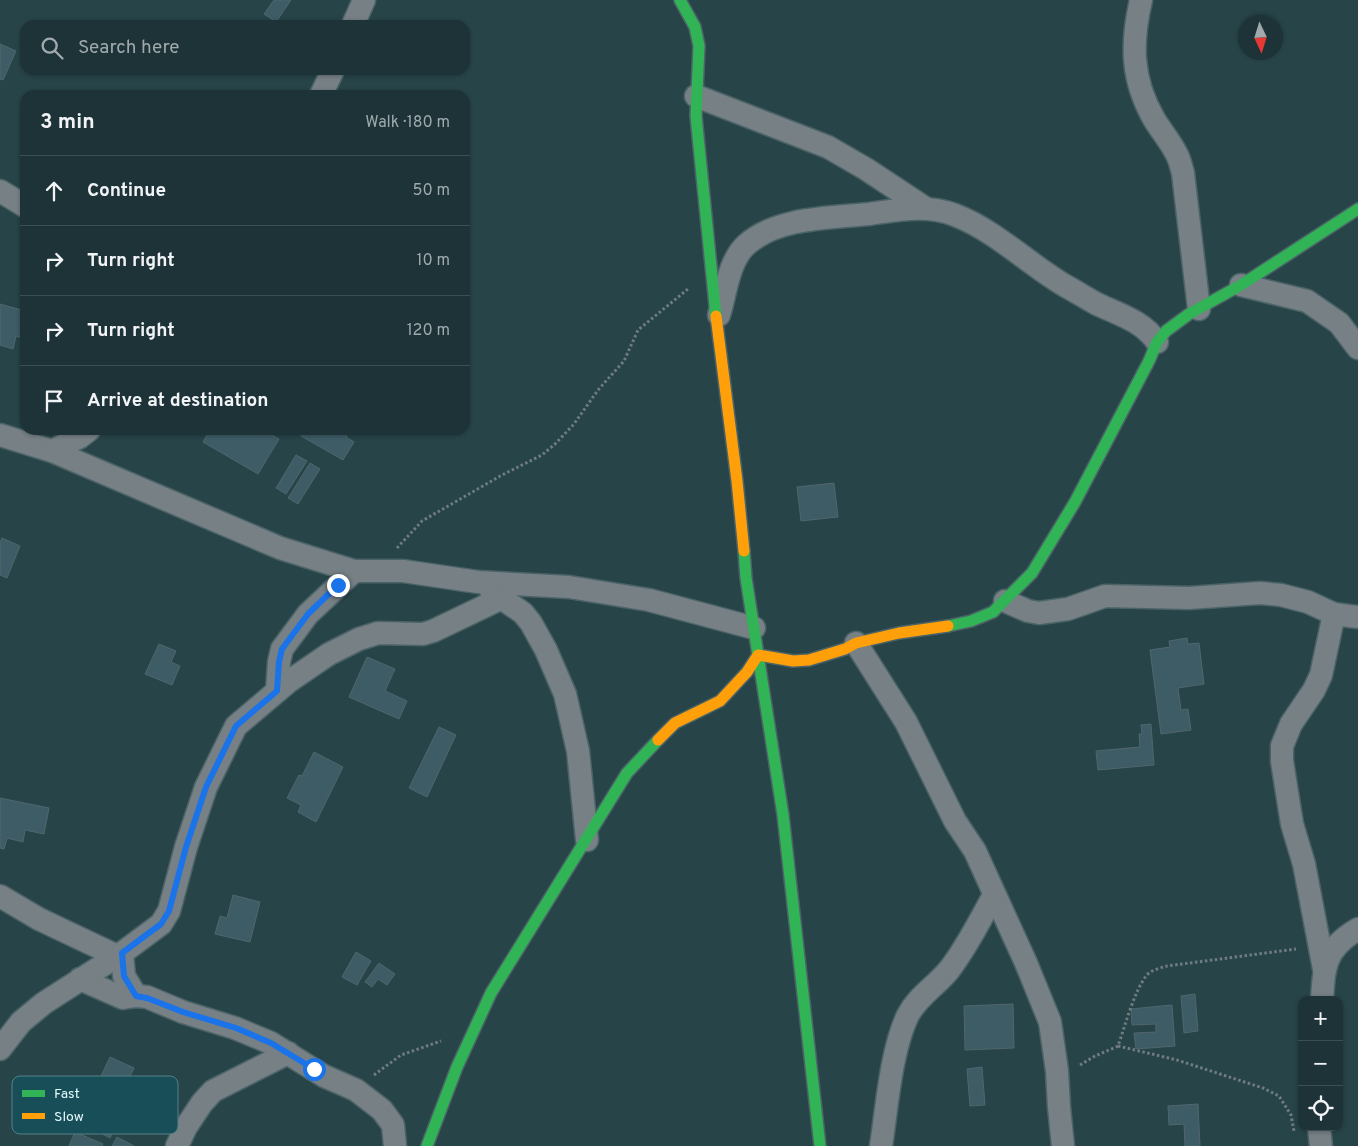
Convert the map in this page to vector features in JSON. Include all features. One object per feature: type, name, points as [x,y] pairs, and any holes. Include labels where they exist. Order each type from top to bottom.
[{"type":"street","points":[[355,20],[364,0]]},
{"type":"street","points":[[680,0],[681,7],[697,32],[697,129],[717,323],[737,481],[746,578],[783,815],[820,1146]]},
{"type":"street","points":[[1141,0],[1135,26],[1134,62],[1141,90],[1153,118],[1177,155],[1183,173],[1199,309]]},
{"type":"street","points":[[323,90],[331,75]]},
{"type":"street","points":[[696,96],[828,147],[866,169],[925,208]]},
{"type":"street","points":[[0,191],[20,203]]},
{"type":"street","points":[[717,323],[734,261],[746,246],[762,234],[794,223],[817,219],[925,208],[943,210],[991,234],[1051,277],[1096,303],[1142,325],[1157,342]]},
{"type":"street","points":[[758,655],[793,661],[809,660],[845,649],[856,643],[899,633],[971,621],[993,612],[1032,573],[1075,502],[1149,361],[1157,342],[1166,331],[1358,209]]},
{"type":"street","points":[[1241,285],[1307,301],[1339,323],[1358,348]]},
{"type":"street","points":[[0,435],[52,450],[280,548],[354,570],[403,571],[478,582],[561,586],[649,600],[754,628]]},
{"type":"street","points":[[52,450],[82,435]]},
{"type":"street","points":[[277,691],[282,649],[308,614],[354,570]]},
{"type":"street","points":[[478,582],[523,613],[531,623],[546,650],[565,694],[578,751],[587,840]]},
{"type":"street","points":[[1005,601],[1028,611],[1039,613],[1068,609],[1105,596],[1189,598],[1260,593],[1281,594],[1308,602],[1334,614],[1358,617]]},
{"type":"street","points":[[0,1049],[21,1022],[44,1003],[120,955],[161,924],[169,911],[186,847],[206,787],[236,726],[277,691],[330,654],[359,638],[378,633],[423,634],[502,598]]},
{"type":"street","points":[[1322,996],[1324,969],[1304,864],[1292,824],[1282,761],[1282,746],[1291,724],[1314,690],[1321,675],[1334,614]]},
{"type":"street","points":[[856,643],[906,722],[956,821],[974,851],[1026,963],[1050,1022],[1057,1071],[1058,1107],[1063,1146]]},
{"type":"street","points":[[427,1146],[457,1067],[491,993],[627,773],[675,723],[728,694],[758,655]]},
{"type":"street","points":[[882,1146],[896,1049],[908,1015],[924,993],[947,972],[955,961],[994,895]]},
{"type":"street","points":[[0,896],[39,919],[120,955]]},
{"type":"street","points":[[1324,969],[1334,949],[1358,929]]},
{"type":"street","points":[[120,955],[124,976],[136,996]]},
{"type":"street","points":[[80,979],[123,998],[136,996],[147,998],[183,1012],[236,1028],[271,1043],[324,1076],[356,1090],[382,1110],[393,1125],[395,1146]]},
{"type":"street","points":[[177,1146],[186,1127],[202,1103],[213,1091],[288,1053]]},
{"type":"street","points":[[1319,1131],[1321,1146]]},
{"type":"path","points":[[377,570],[422,521],[502,475],[542,455],[556,444],[574,424],[598,390],[624,361],[634,338],[642,326],[694,285],[713,285]]},
{"type":"path","points":[[1118,1046],[1139,990],[1146,975],[1151,972],[1167,966],[1319,946]]},
{"type":"path","points":[[356,1090],[384,1066],[401,1055],[445,1038]]},
{"type":"path","points":[[1057,1071],[1077,1067],[1095,1056],[1118,1046],[1177,1060],[1263,1088],[1279,1096],[1290,1115],[1296,1138]]},
{"type":"building","points":[[274,0],[291,0],[277,20],[273,20],[264,14]]},
{"type":"building","points":[[0,44],[16,51],[3,80],[0,79]]},
{"type":"building","points":[[0,304],[20,310],[20,337],[16,336],[13,349],[0,345]]},
{"type":"building","points":[[207,435],[272,435],[279,439],[258,474],[203,442]]},
{"type":"building","points":[[347,435],[346,437],[354,442],[343,460],[301,436]]},
{"type":"building","points":[[296,455],[307,461],[286,494],[276,488]]},
{"type":"building","points":[[310,463],[320,469],[298,504],[288,498]]},
{"type":"building","points":[[834,483],[838,517],[801,521],[797,487]]},
{"type":"building","points":[[2,538],[20,546],[7,578],[0,575],[0,543]]},
{"type":"building","points":[[1187,638],[1188,644],[1199,643],[1204,684],[1178,688],[1181,710],[1188,709],[1191,730],[1161,734],[1150,650],[1170,647],[1169,641]]},
{"type":"building","points":[[159,644],[176,651],[171,662],[180,666],[172,685],[145,674]]},
{"type":"building","points":[[367,657],[395,669],[385,691],[407,701],[399,719],[349,697]]},
{"type":"building","points":[[1151,724],[1154,765],[1098,770],[1096,751],[1140,747],[1139,734],[1142,734],[1141,725]]},
{"type":"building","points":[[439,727],[456,735],[427,797],[409,788]]},
{"type":"building","points":[[314,752],[343,767],[316,822],[298,812],[301,805],[287,798],[299,775],[302,776]]},
{"type":"building","points":[[0,798],[49,808],[44,834],[25,830],[23,842],[7,838],[4,849],[0,848]]},
{"type":"building","points":[[233,895],[260,902],[250,942],[215,934],[220,916],[227,918]]},
{"type":"building","points":[[356,952],[371,961],[357,985],[342,977]]},
{"type":"building","points":[[379,963],[395,974],[387,985],[378,979],[372,987],[365,982]]},
{"type":"building","points":[[1195,994],[1198,1031],[1184,1033],[1181,996]]},
{"type":"building","points":[[1013,1004],[1014,1048],[965,1050],[964,1006]]},
{"type":"building","points":[[1172,1005],[1175,1046],[1136,1049],[1134,1033],[1156,1032],[1156,1024],[1132,1025],[1131,1009]]},
{"type":"building","points":[[110,1057],[134,1068],[130,1076],[101,1076]]},
{"type":"building","points":[[982,1067],[985,1105],[970,1106],[967,1069]]},
{"type":"building","points":[[1198,1104],[1200,1146],[1185,1146],[1184,1124],[1169,1125],[1168,1106]]},
{"type":"building","points":[[74,1134],[80,1134],[103,1144],[102,1146],[69,1146]]},
{"type":"building","points":[[103,1134],[112,1134],[110,1138]]},
{"type":"building","points":[[117,1137],[134,1146],[112,1146]]},
{"type":"traffic: fast","points":[[680,0],[695,27],[699,46],[696,116],[716,316]]},
{"type":"traffic: fast","points":[[948,626],[971,621],[993,612],[1032,573],[1075,502],[1149,361],[1157,342],[1166,331],[1189,314],[1241,285],[1358,209]]},
{"type":"traffic: fast","points":[[744,551],[746,578],[783,815],[820,1146]]},
{"type":"traffic: fast","points":[[427,1146],[457,1067],[491,993],[627,773],[658,740]]},
{"type":"traffic: slow","points":[[716,316],[744,551]]},
{"type":"traffic: slow","points":[[658,740],[675,723],[720,701],[747,672],[758,655],[793,661],[809,660],[845,649],[856,643],[899,633],[948,626]]},
{"type":"route","points":[[314,1069],[271,1043],[236,1028],[136,996],[124,976],[122,953],[161,924],[169,911],[186,847],[206,787],[236,726],[277,691],[282,649],[308,614],[338,585]]}]
